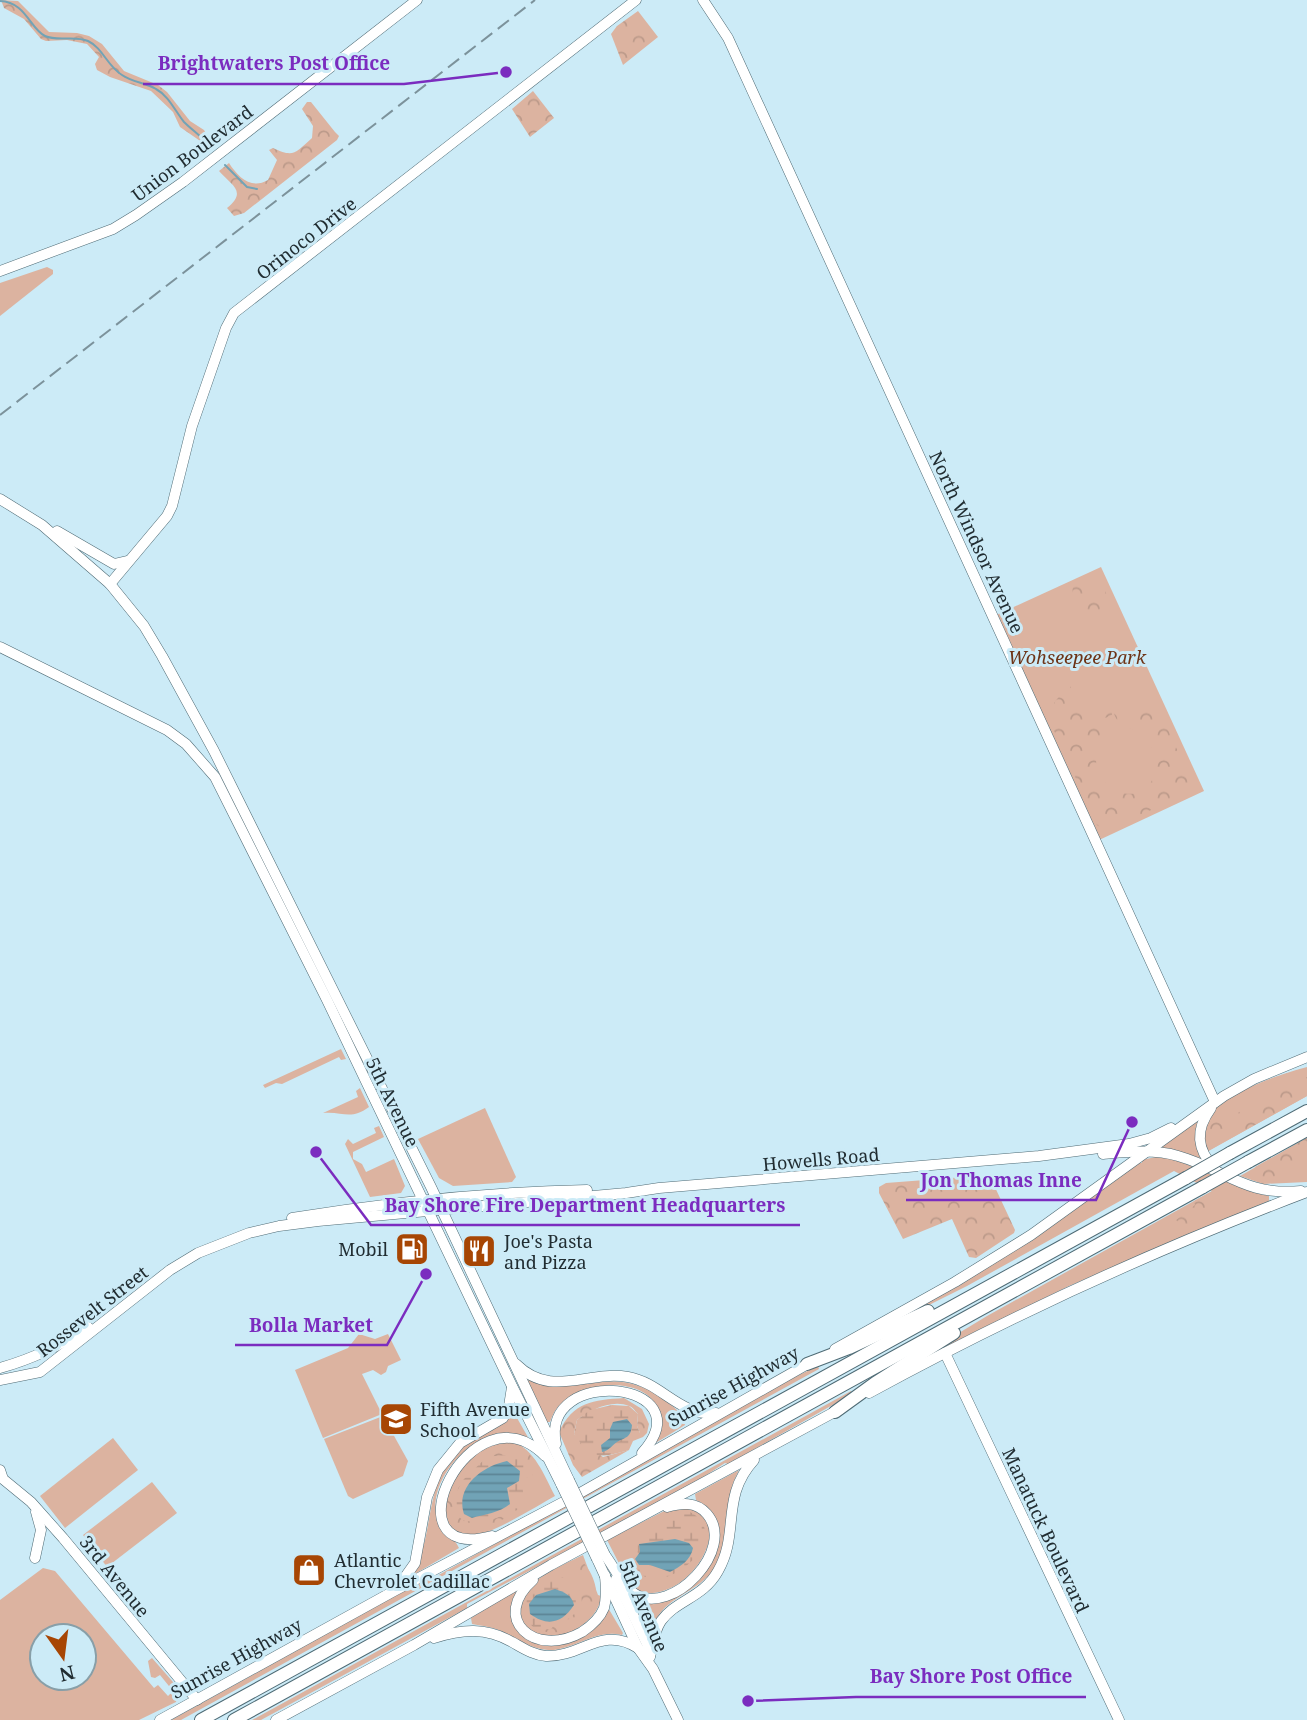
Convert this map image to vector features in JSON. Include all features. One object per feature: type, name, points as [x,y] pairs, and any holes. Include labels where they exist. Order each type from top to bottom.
[{"type":"highway","name":"Sunrise Highway","points":[[201,1720],[1307,1111]]},
{"type":"highway","points":[[234,1720],[1307,1130]]},
{"type":"highway","points":[[807,1364],[849,1348],[1027,1266]]},
{"type":"highway","points":[[835,1412],[1009,1294]]},
{"type":"main road","name":"Union Boulevard","points":[[0,271],[113,229],[136,215],[183,182],[417,0]]},
{"type":"main road","name":"Orinoco Drive","points":[[110,584],[167,516],[172,506],[192,426],[226,328],[234,313],[636,0]]},
{"type":"main road","name":"North Windsor Avenue","points":[[703,0],[720,23],[746,76],[1215,1102]]},
{"type":"main road","points":[[0,499],[43,526],[59,532],[114,564],[122,564],[131,559]]},
{"type":"main road","name":"5th Avenue","points":[[43,526],[110,584],[145,626],[214,751],[439,1205],[555,1462]]},
{"type":"main road","name":"5th Avenue","points":[[0,647],[167,730],[186,744],[215,777],[321,988],[512,1386],[555,1462],[647,1644],[653,1669]]},
{"type":"main road","name":"Sunrise Highway","points":[[160,1720],[509,1531],[989,1261],[1063,1213],[1215,1102],[1254,1079],[1307,1059]]},
{"type":"main road","points":[[1215,1102],[1202,1121],[1199,1139],[1204,1155],[1217,1172]]},
{"type":"main road","name":"Howells Road","points":[[1039,1156],[1137,1142],[1156,1136],[1195,1116]]},
{"type":"main road","name":"Howells Road","points":[[318,1217],[428,1211],[439,1205],[533,1191],[648,1189],[1039,1156],[1147,1152],[1182,1157],[1236,1182],[1261,1190],[1307,1191]]},
{"type":"main road","points":[[276,1720],[414,1645],[551,1565],[945,1353],[1103,1277],[1307,1191]]},
{"type":"main road","name":"Howells Road","points":[[196,1251],[251,1226],[423,1201],[439,1205]]},
{"type":"main road","points":[[0,1368],[23,1362],[63,1344],[169,1265],[196,1251]]},
{"type":"main road","name":"Rossevelt Street","points":[[0,1380],[40,1372],[196,1251]]},
{"type":"main road","name":"Manatuck Boulevard","points":[[945,1353],[1119,1720]]},
{"type":"main road","points":[[510,1359],[525,1373],[539,1380],[558,1382],[611,1376],[628,1377],[657,1388],[693,1412],[720,1412]]},
{"type":"main road","points":[[394,1591],[415,1563],[427,1497],[438,1469],[460,1443],[503,1418],[509,1406],[512,1386]]},
{"type":"main road","points":[[555,1462],[554,1428],[558,1415],[582,1397],[616,1390],[643,1397],[656,1416],[653,1439],[635,1461]]},
{"type":"main road","points":[[509,1531],[470,1541],[449,1531],[442,1520],[440,1507],[450,1476],[464,1459],[476,1450],[506,1439],[530,1444],[555,1462]]},
{"type":"main road","points":[[650,1657],[662,1620],[701,1592],[718,1573],[728,1545],[737,1484],[743,1472],[760,1453]]},
{"type":"main road","name":"3rd Avenue","points":[[1,1476],[31,1502],[63,1538],[197,1700]]},
{"type":"main road","points":[[31,1502],[41,1530],[35,1558]]},
{"type":"main road","points":[[601,1557],[630,1589],[643,1597],[657,1598],[673,1593],[697,1575],[714,1544],[714,1529],[708,1516],[701,1508],[687,1503],[646,1513]]},
{"type":"main road","name":"5th Avenue","points":[[601,1557],[605,1575],[638,1648],[653,1669],[678,1720]]},
{"type":"main road","points":[[551,1565],[523,1590],[516,1606],[522,1628],[539,1641],[550,1642],[569,1637],[596,1621],[606,1601],[605,1575]]},
{"type":"main road","points":[[414,1645],[452,1632],[472,1630],[496,1634],[543,1655],[571,1652],[611,1639],[625,1641],[638,1648]]},
{"type":"green space","points":[[1,0],[18,1],[49,32],[77,33],[102,44],[124,71],[158,85],[167,92],[190,121],[204,130],[213,145],[207,151],[206,145],[180,127],[173,112],[151,91],[97,70],[95,64],[99,57],[87,44],[41,39],[24,19],[4,8]]},
{"type":"green space","points":[[638,11],[658,37],[623,65],[611,34],[617,26]]},
{"type":"green space","points":[[533,91],[554,118],[530,137],[512,109]]},
{"type":"green space","points":[[307,102],[311,102],[339,136],[337,140],[244,213],[234,216],[227,208],[237,193],[219,171],[229,163],[236,173],[251,183],[268,180],[277,160],[269,150],[273,148],[286,153],[294,152],[312,138],[313,126],[302,109]]},
{"type":"green space","points":[[47,267],[53,270],[53,274],[0,316],[0,283]]},
{"type":"green space","name":"Wohseepee Park","points":[[1101,567],[1204,791],[1097,841],[994,616]]},
{"type":"green space","points":[[1093,577],[1100,579],[1111,605],[1111,616],[1095,614],[1072,598],[1073,585]]},
{"type":"green space","points":[[1069,684],[1084,714],[1108,704],[1111,706],[1112,715],[1103,719],[1109,733],[1098,750],[1097,766],[1102,779],[1113,789],[1126,793],[1139,792],[1150,784],[1156,768],[1156,758],[1145,738],[1118,722],[1114,714],[1116,708],[1122,704],[1139,707],[1155,701],[1194,787],[1193,791],[1118,825],[1103,829],[1097,825],[1051,724],[1055,714],[1054,703]]},
{"type":"green space","points":[[341,1049],[346,1059],[341,1060],[339,1057],[282,1084],[276,1083],[265,1088],[263,1085]]},
{"type":"green space","points":[[1307,1067],[1307,1096],[1205,1153],[1201,1131],[1215,1108],[1245,1089]]},
{"type":"green space","points":[[1307,1077],[1307,1096],[1208,1151],[1206,1132],[1211,1124],[1260,1104],[1286,1083],[1299,1083]]},
{"type":"green space","points":[[360,1088],[369,1107],[351,1115],[323,1113],[358,1097],[356,1091]]},
{"type":"green space","points":[[485,1108],[516,1177],[512,1182],[453,1186],[439,1178],[418,1139]]},
{"type":"green space","points":[[1199,1119],[1196,1141],[1206,1162],[1162,1148],[1161,1146]]},
{"type":"green space","points":[[379,1126],[384,1137],[353,1152],[353,1159],[362,1164],[366,1172],[394,1159],[405,1186],[401,1193],[370,1197],[345,1144],[348,1139],[353,1144],[376,1133],[374,1128]]},
{"type":"green space","points":[[1307,1138],[1307,1182],[1263,1184],[1240,1176]]},
{"type":"green space","points":[[1307,1138],[1307,1159],[1278,1176],[1259,1176],[1255,1167]]},
{"type":"green space","points":[[1161,1156],[1241,1188],[1269,1196],[1269,1201],[1069,1286],[922,1359],[921,1356],[987,1316],[1212,1191],[1174,1171],[967,1286],[873,1333],[1137,1163],[1142,1163],[1141,1160]]},
{"type":"green space","points":[[977,1176],[993,1183],[1015,1230],[976,1258],[969,1257],[952,1219],[903,1239],[879,1193],[879,1187],[886,1183]]},
{"type":"green space","points":[[1213,1191],[1219,1193],[1222,1199],[1212,1216],[1192,1225],[1182,1225],[1176,1220],[1195,1205],[1194,1201]]},
{"type":"green space","points":[[359,1334],[375,1339],[388,1334],[401,1360],[388,1366],[386,1372],[381,1375],[373,1370],[362,1374],[382,1414],[323,1438],[295,1370],[348,1348]]},
{"type":"green space","points":[[818,1366],[819,1369],[181,1720],[171,1720],[433,1575],[435,1577],[780,1384]]},
{"type":"green space","points":[[525,1381],[564,1386],[629,1383],[647,1389],[666,1401],[680,1414],[685,1425],[654,1444],[660,1428],[660,1419],[652,1399],[641,1391],[611,1385],[581,1391],[568,1398],[553,1414],[550,1422],[546,1422]]},
{"type":"green space","points":[[851,1391],[852,1394],[728,1464],[725,1463],[694,1483],[467,1604],[467,1608],[261,1720],[252,1720]]},
{"type":"green space","points":[[624,1398],[642,1409],[649,1424],[647,1433],[640,1433],[637,1426],[638,1414],[632,1407],[622,1404],[595,1409],[582,1416],[577,1420],[574,1434],[603,1457],[629,1450],[582,1477],[573,1465],[559,1432],[571,1414],[585,1405]]},
{"type":"green space","points":[[612,1405],[629,1406],[638,1414],[637,1426],[640,1433],[647,1433],[633,1441],[629,1450],[603,1456],[591,1453],[574,1434],[577,1420],[590,1410]]},
{"type":"green space","points":[[513,1411],[529,1439],[508,1434],[494,1436],[479,1441],[454,1461],[445,1474],[436,1503],[439,1523],[459,1548],[413,1575],[425,1540],[436,1488],[447,1464],[466,1444],[497,1426]]},
{"type":"green space","points":[[383,1416],[408,1461],[403,1476],[353,1499],[348,1496],[324,1439]]},
{"type":"green space","points":[[113,1438],[138,1470],[65,1528],[40,1496]]},
{"type":"green space","points":[[512,1440],[533,1457],[555,1496],[511,1521],[476,1536],[457,1532],[450,1525],[445,1504],[447,1492],[457,1470],[480,1451]]},
{"type":"green space","points":[[516,1446],[529,1453],[551,1494],[543,1495],[524,1463],[509,1457],[487,1457],[485,1522],[531,1505],[482,1530],[470,1530],[454,1525],[447,1500],[462,1473],[486,1453],[499,1447]]},
{"type":"green space","points":[[504,1455],[521,1460],[533,1475],[526,1478],[522,1484],[525,1507],[485,1522],[463,1521],[456,1513],[455,1495],[463,1480],[487,1457]]},
{"type":"green space","points":[[739,1470],[731,1490],[722,1548],[714,1569],[665,1608],[649,1629],[630,1595],[663,1599],[709,1560],[717,1547],[718,1531],[713,1516],[696,1500],[695,1494]]},
{"type":"green space","points":[[152,1482],[177,1513],[107,1567],[83,1535]]},
{"type":"green space","points":[[690,1507],[705,1515],[710,1528],[708,1544],[701,1560],[689,1575],[673,1587],[655,1593],[635,1591],[636,1588],[628,1581],[607,1540],[670,1508]]},
{"type":"green space","points":[[690,1512],[702,1523],[705,1535],[701,1548],[692,1561],[680,1571],[666,1577],[652,1579],[641,1574],[632,1560],[638,1554],[630,1537],[667,1518]]},
{"type":"green space","points":[[583,1555],[598,1595],[601,1596],[594,1613],[579,1628],[569,1633],[549,1637],[532,1632],[522,1621],[521,1614],[527,1592],[542,1577]]},
{"type":"green space","points":[[583,1562],[596,1591],[595,1604],[589,1616],[568,1630],[537,1630],[551,1629],[581,1591],[573,1564]]},
{"type":"green space","points":[[43,1568],[55,1571],[154,1688],[158,1685],[168,1696],[173,1691],[160,1675],[151,1677],[148,1661],[152,1658],[180,1690],[176,1702],[139,1720],[0,1720],[0,1600]]},
{"type":"green space","points":[[561,1577],[569,1580],[574,1590],[581,1591],[582,1604],[563,1623],[537,1630],[526,1616],[527,1598],[538,1586]]},
{"type":"green space","points":[[520,1587],[514,1603],[514,1617],[519,1629],[537,1644],[563,1644],[576,1637],[607,1606],[623,1633],[594,1637],[548,1650],[530,1646],[495,1629],[472,1624],[471,1618]]},
{"type":"water","points":[[627,1419],[632,1425],[626,1438],[602,1452],[601,1445],[610,1438],[613,1422]]},
{"type":"water","points":[[507,1461],[520,1471],[519,1481],[507,1488],[510,1504],[472,1518],[464,1514],[462,1504],[467,1486],[489,1467]]},
{"type":"water","points":[[675,1539],[689,1543],[693,1548],[687,1560],[670,1572],[650,1565],[639,1565],[635,1559],[640,1552],[639,1544]]},
{"type":"water","points":[[555,1589],[569,1596],[574,1605],[565,1616],[549,1622],[530,1614],[529,1604],[536,1595]]},
{"type":"waterway","points":[[0,1],[16,6],[45,36],[83,39],[93,44],[122,75],[161,92],[184,122],[211,148]]},
{"type":"waterway","points":[[225,165],[247,187],[257,189]]},
{"type":"railway","points":[[0,415],[535,0]]},
{"type":"place","name":"Brightwaters Post Office","points":[[506,72]]},
{"type":"place","name":"Jon Thomas Inne","points":[[1132,1122]]},
{"type":"place","name":"Bay Shore Fire Department Headquarters","points":[[316,1152]]},
{"type":"place","name":"Mobil","points":[[412,1249]]},
{"type":"place","name":"Joe's Pasta and Pizza","points":[[479,1251]]},
{"type":"place","name":"Bolla Market","points":[[426,1274]]},
{"type":"place","name":"Fifth Avenue School","points":[[396,1419]]},
{"type":"place","name":"Atlantic Chevrolet Cadillac","points":[[309,1570]]},
{"type":"place","name":"Bay Shore Post Office","points":[[748,1701]]}]
